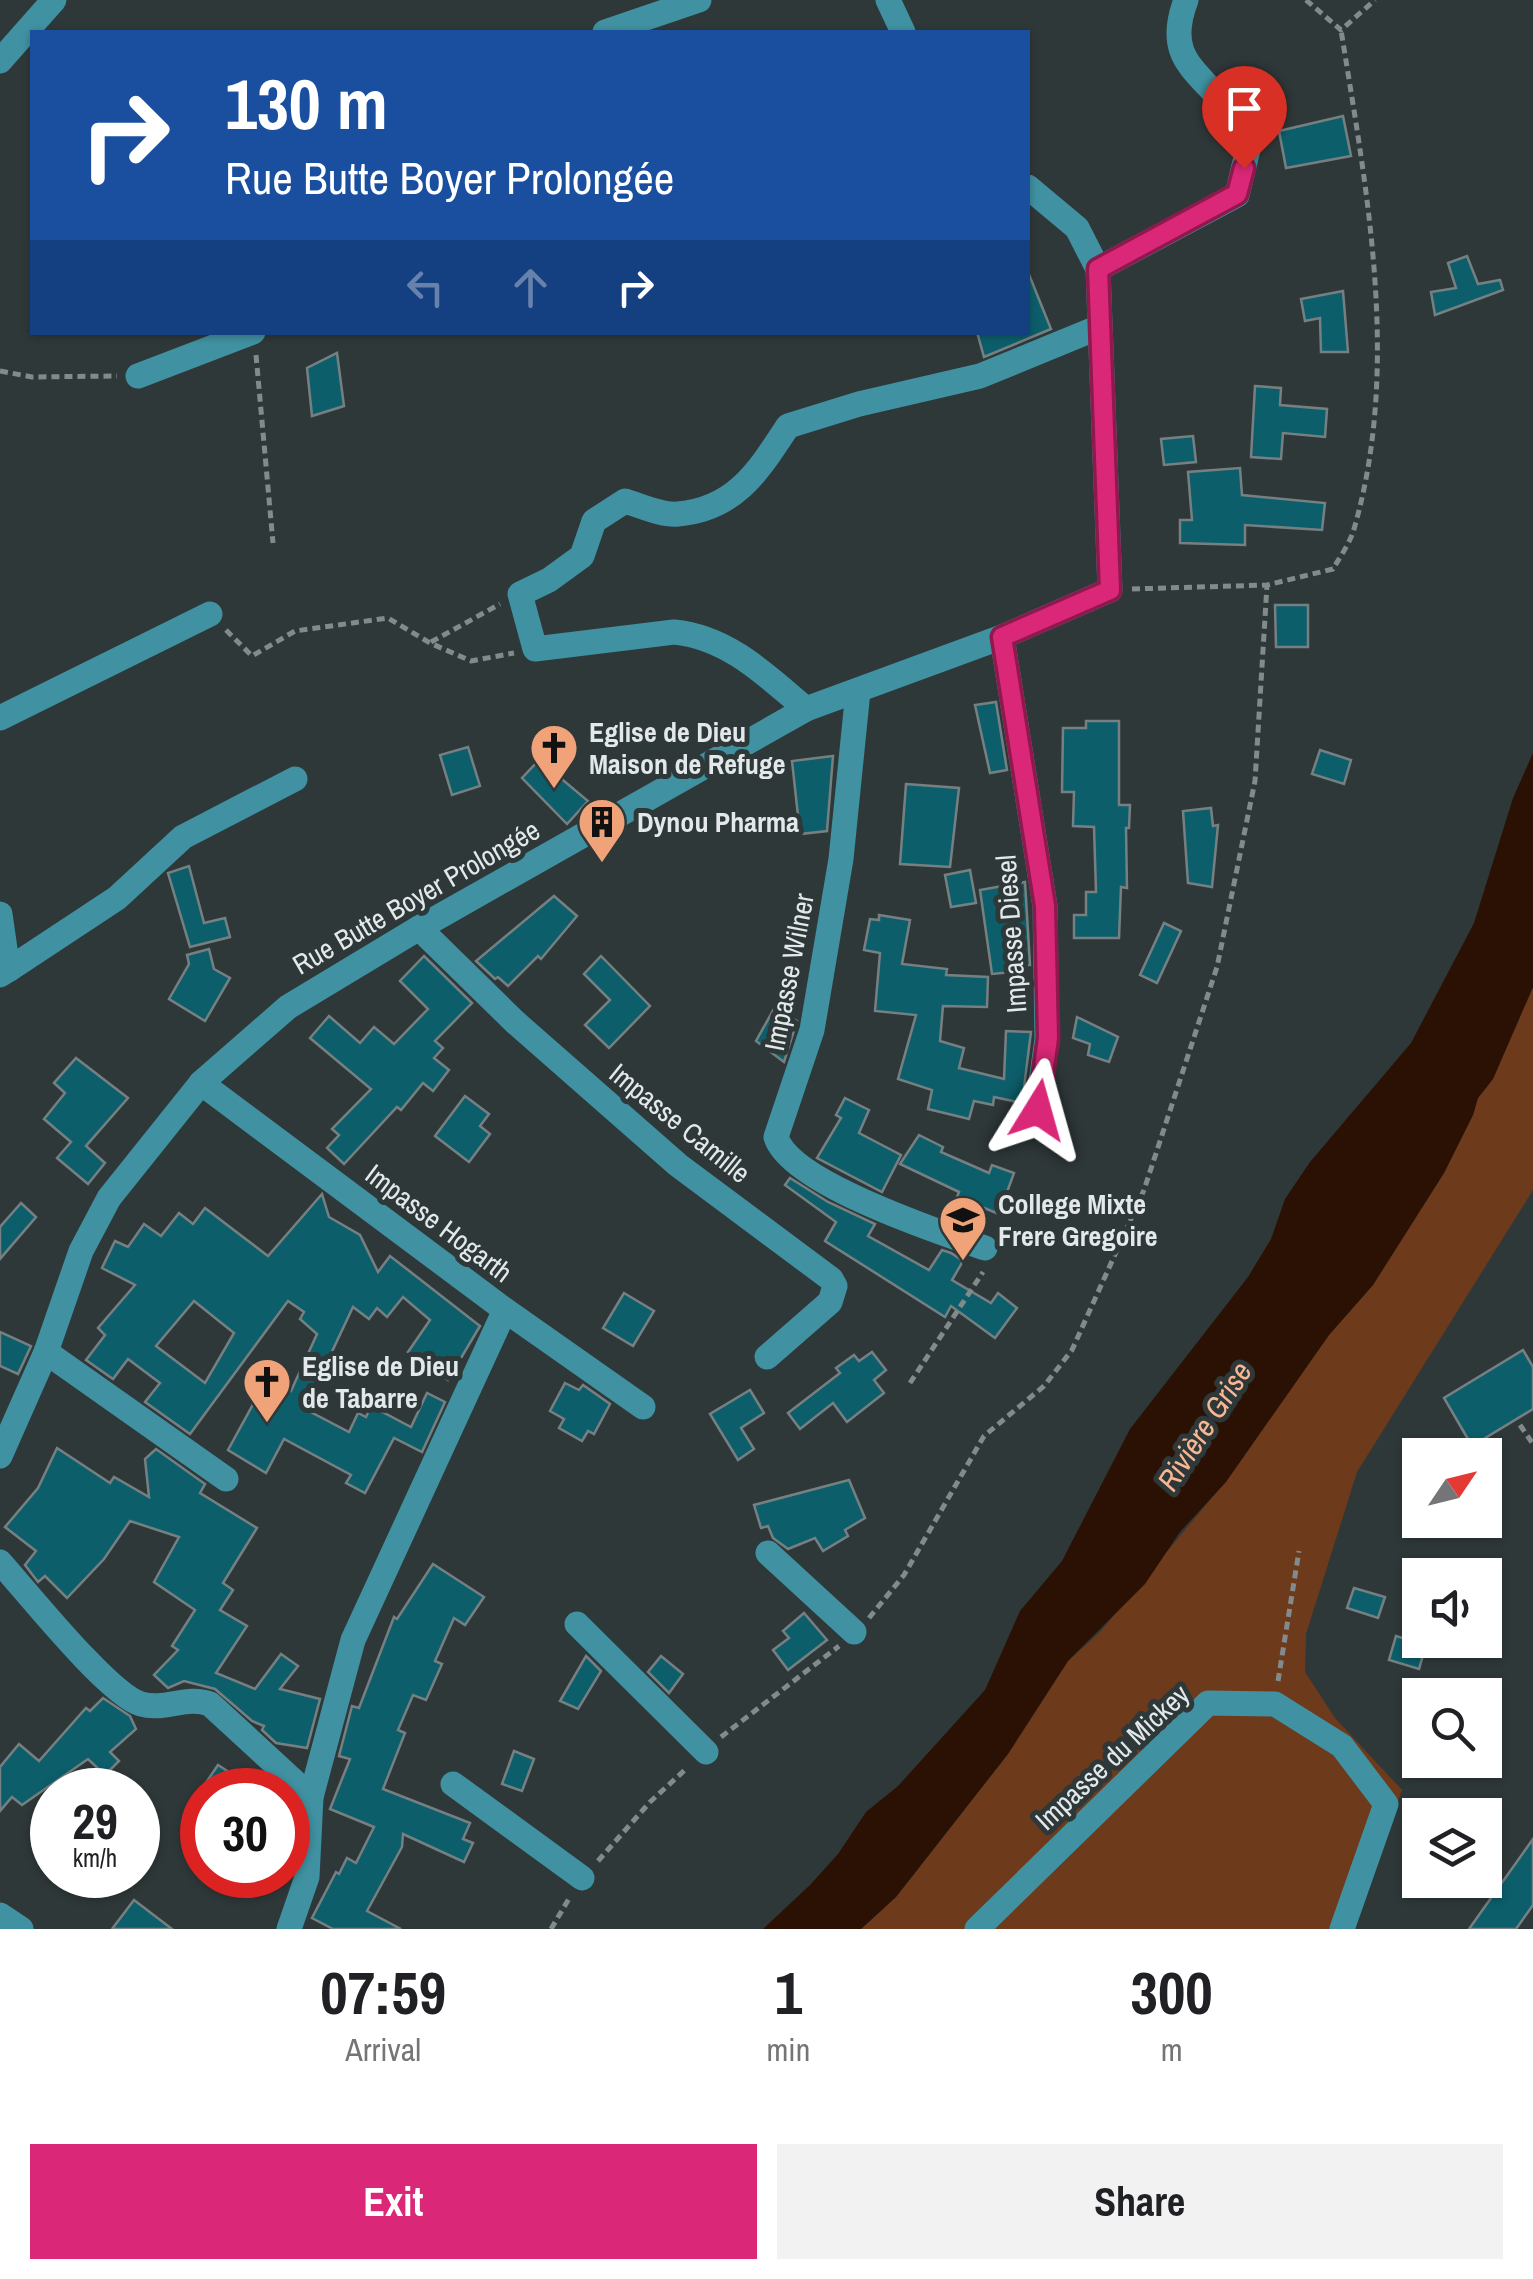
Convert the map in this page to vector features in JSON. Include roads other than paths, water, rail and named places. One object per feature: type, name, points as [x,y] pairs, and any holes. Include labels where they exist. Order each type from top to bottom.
[{"type":"street","points":[[0,61],[54,0]]},
{"type":"street","points":[[612,30],[700,0]]},
{"type":"street","points":[[888,0],[902,30]]},
{"type":"street","points":[[1098,269],[1237,194],[1250,141],[1226,106],[1190,72],[1176,26],[1186,0]]},
{"type":"street","points":[[806,709],[752,664],[714,641],[693,634],[674,632],[535,649],[520,594],[549,580],[582,556],[594,521],[626,501],[676,515],[729,500],[762,467],[788,426],[980,376],[1098,328],[1098,269],[1076,228],[1030,189]]},
{"type":"street","name":"Rue Butte Boyer Prolongée","points":[[0,1456],[46,1352],[81,1251],[109,1198],[202,1082],[288,1007],[419,928],[806,709],[1002,637],[1110,590],[1098,328]]},
{"type":"street","points":[[138,376],[254,341]]},
{"type":"street","points":[[0,718],[210,614]]},
{"type":"street","name":"Impasse Diesel","points":[[1002,637],[1045,906],[1048,1038],[1038,1110]]},
{"type":"street","name":"Impasse Wilner","points":[[858,691],[840,859],[812,1030],[776,1137],[789,1160],[838,1189],[986,1248]]},
{"type":"street","points":[[0,914],[4,973],[117,898],[183,837],[295,778]]},
{"type":"street","name":"Impasse Camille","points":[[419,928],[515,1022],[678,1164],[832,1279],[835,1286],[830,1302],[767,1357]]},
{"type":"street","name":"Impasse Hogarth","points":[[202,1082],[505,1310],[643,1407]]},
{"type":"street","points":[[289,1929],[307,1877],[311,1797],[353,1640],[505,1310]]},
{"type":"street","points":[[46,1352],[226,1479]]},
{"type":"street","points":[[768,1553],[854,1632]]},
{"type":"street","points":[[0,1562],[124,1697],[157,1706],[192,1700],[210,1704],[311,1797]]},
{"type":"street","points":[[577,1624],[706,1752]]},
{"type":"street","name":"Impasse du Mickey","points":[[976,1929],[1208,1703],[1274,1704],[1342,1746],[1386,1804],[1342,1929]]},
{"type":"street","points":[[453,1784],[582,1878]]},
{"type":"street","points":[[0,1915],[20,1929]]},
{"type":"water","name":"Rivière Grise","points":[[1533,753],[1533,987],[1493,1079],[1478,1098],[1444,1173],[1373,1285],[1329,1335],[1226,1482],[1180,1532],[1145,1584],[1068,1661],[1008,1754],[896,1897],[861,1929],[763,1929],[810,1885],[838,1854],[866,1812],[898,1786],[985,1690],[1020,1611],[1062,1561],[1130,1429],[1248,1277],[1271,1239],[1285,1199],[1310,1162],[1411,1043],[1474,923],[1513,798]]},
{"type":"place","name":"Eglise de Dieu Maison de Refuge","points":[[554,790]]},
{"type":"place","name":"Dynou Pharma","points":[[602,864]]},
{"type":"place","name":"College Mixte Frere Gregoire","points":[[963,1262]]},
{"type":"place","name":"Eglise de Dieu de Tabarre","points":[[267,1424]]}]
